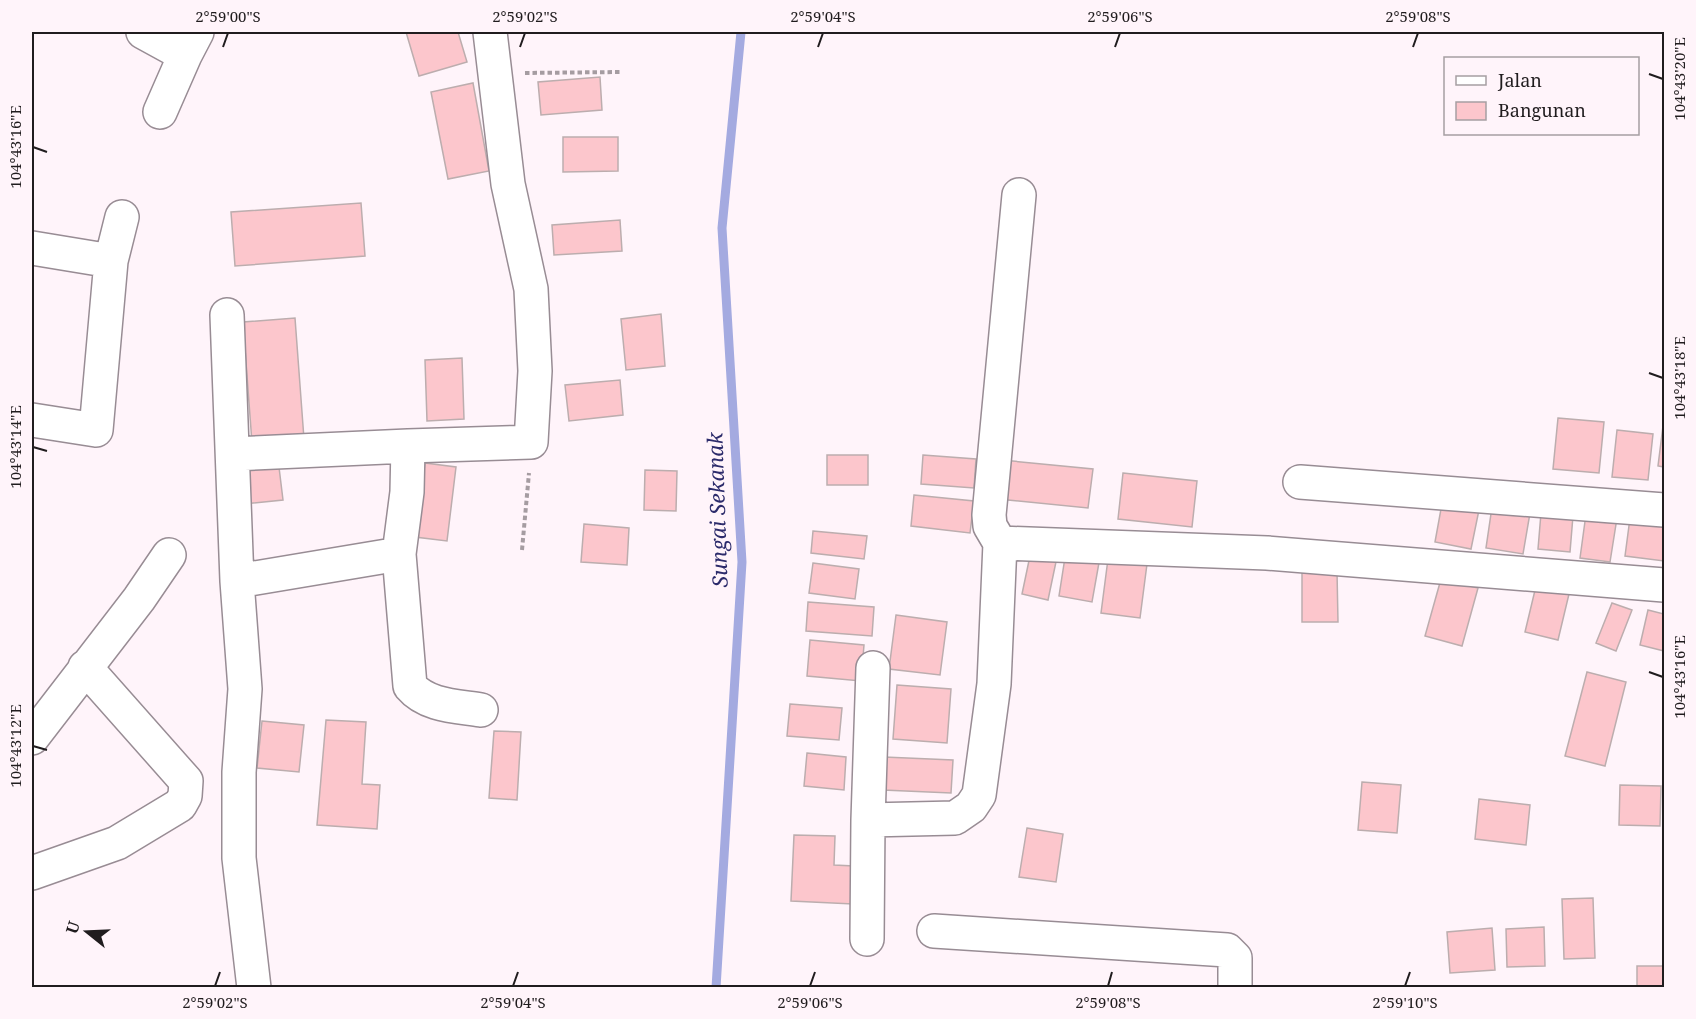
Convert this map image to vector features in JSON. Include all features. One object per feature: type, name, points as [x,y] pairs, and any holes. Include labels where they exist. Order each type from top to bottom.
[{"type":"street","points":[[143,32],[191,44],[160,112]]},
{"type":"street","points":[[233,454],[531,442],[535,371],[531,289],[508,184],[490,32]]},
{"type":"street","points":[[868,820],[955,818],[971,807],[979,795],[994,684],[1000,543],[990,526],[989,515],[1019,195]]},
{"type":"street","points":[[32,420],[96,430],[111,261],[122,217]]},
{"type":"street","points":[[32,248],[111,261]]},
{"type":"street","points":[[228,315],[237,581],[245,689],[239,772],[239,858],[255,987]]},
{"type":"street","points":[[408,446],[407,492],[399,555],[410,686],[417,694],[434,702],[481,710]]},
{"type":"street","points":[[1300,482],[1665,510]]},
{"type":"street","points":[[1000,543],[1267,554],[1665,585]]},
{"type":"street","points":[[32,738],[139,599],[169,555]]},
{"type":"street","points":[[237,581],[399,555]]},
{"type":"street","points":[[32,873],[117,843],[180,805],[185,796],[186,781],[85,667]]},
{"type":"street","points":[[867,939],[873,668]]},
{"type":"street","points":[[934,931],[1227,950],[1235,958],[1235,987]]},
{"type":"path","points":[[494,73],[620,72]]},
{"type":"path","points":[[522,550],[531,442]]},
{"type":"building","points":[[406,32],[458,32],[467,62],[419,76]]},
{"type":"building","points":[[600,77],[602,110],[541,115],[538,82]]},
{"type":"building","points":[[473,83],[489,171],[448,179],[431,92]]},
{"type":"building","points":[[563,137],[618,137],[618,171],[563,172]]},
{"type":"building","points":[[361,203],[365,256],[235,266],[231,212]]},
{"type":"building","points":[[620,220],[622,251],[554,255],[552,225]]},
{"type":"building","points":[[661,314],[665,366],[626,370],[621,319]]},
{"type":"building","points":[[295,318],[304,439],[252,443],[243,322]]},
{"type":"building","points":[[462,358],[464,419],[427,421],[425,360]]},
{"type":"building","points":[[620,380],[623,415],[569,421],[565,385]]},
{"type":"building","points":[[1558,418],[1604,422],[1599,473],[1553,469]]},
{"type":"building","points":[[1664,426],[1664,467],[1658,466]]},
{"type":"building","points":[[1617,430],[1653,434],[1648,480],[1612,477]]},
{"type":"building","points":[[827,455],[868,455],[868,485],[827,485]]},
{"type":"building","points":[[923,455],[976,459],[974,488],[921,484]]},
{"type":"building","points":[[278,459],[283,500],[243,504],[238,464]]},
{"type":"building","points":[[1002,460],[1093,469],[1088,508],[998,499]]},
{"type":"building","points":[[425,463],[456,467],[447,541],[415,537]]},
{"type":"building","points":[[645,470],[677,471],[676,511],[644,510]]},
{"type":"building","points":[[1123,473],[1197,481],[1192,527],[1118,519]]},
{"type":"building","points":[[914,495],[974,501],[970,533],[911,526]]},
{"type":"building","points":[[1443,498],[1480,505],[1471,549],[1435,542]]},
{"type":"building","points":[[1492,507],[1530,513],[1523,554],[1486,548]]},
{"type":"building","points":[[1541,513],[1573,516],[1570,552],[1538,549]]},
{"type":"building","points":[[1586,514],[1617,518],[1610,562],[1580,558]]},
{"type":"building","points":[[1630,518],[1664,523],[1664,561],[1625,556]]},
{"type":"building","points":[[584,524],[629,528],[627,565],[581,562]]},
{"type":"building","points":[[813,531],[867,536],[864,559],[811,553]]},
{"type":"building","points":[[1031,551],[1057,557],[1048,600],[1022,594]]},
{"type":"building","points":[[1066,551],[1100,557],[1092,602],[1059,596]]},
{"type":"building","points":[[1108,559],[1147,564],[1140,618],[1101,613]]},
{"type":"building","points":[[813,563],[859,569],[855,599],[809,593]]},
{"type":"building","points":[[1302,571],[1337,571],[1338,622],[1302,622]]},
{"type":"building","points":[[1441,579],[1478,588],[1462,646],[1425,636]]},
{"type":"building","points":[[1536,586],[1569,594],[1558,640],[1525,632]]},
{"type":"building","points":[[808,602],[874,607],[872,636],[806,631]]},
{"type":"building","points":[[1612,603],[1632,610],[1616,651],[1596,643]]},
{"type":"building","points":[[1648,610],[1664,614],[1664,651],[1640,645]]},
{"type":"building","points":[[896,615],[947,622],[940,675],[889,669]]},
{"type":"building","points":[[810,640],[864,645],[861,681],[807,676]]},
{"type":"building","points":[[1587,672],[1626,682],[1605,766],[1565,756]]},
{"type":"building","points":[[897,685],[951,689],[947,743],[893,739]]},
{"type":"building","points":[[790,704],[842,708],[839,740],[787,736]]},
{"type":"building","points":[[326,720],[366,722],[362,784],[380,785],[377,829],[317,825]]},
{"type":"building","points":[[262,721],[304,725],[299,772],[257,768]]},
{"type":"building","points":[[494,731],[521,732],[517,800],[489,798]]},
{"type":"building","points":[[807,753],[846,757],[844,790],[804,786]]},
{"type":"building","points":[[884,757],[953,760],[951,793],[883,790]]},
{"type":"building","points":[[1362,782],[1401,785],[1397,833],[1358,830]]},
{"type":"building","points":[[1620,785],[1661,786],[1660,826],[1619,825]]},
{"type":"building","points":[[1479,799],[1530,805],[1526,845],[1475,839]]},
{"type":"building","points":[[1027,828],[1063,834],[1056,882],[1019,877]]},
{"type":"building","points":[[794,835],[835,836],[834,865],[854,866],[853,904],[791,901]]},
{"type":"building","points":[[1593,898],[1595,958],[1564,959],[1562,899]]},
{"type":"building","points":[[1544,927],[1545,966],[1507,967],[1506,929]]},
{"type":"building","points":[[1492,928],[1495,970],[1450,973],[1447,932]]},
{"type":"building","points":[[1637,966],[1664,966],[1664,988],[1637,988]]},
{"type":"waterway","name":"Sungai Sekanak","points":[[716,988],[742,562],[722,228],[741,32]]}]
